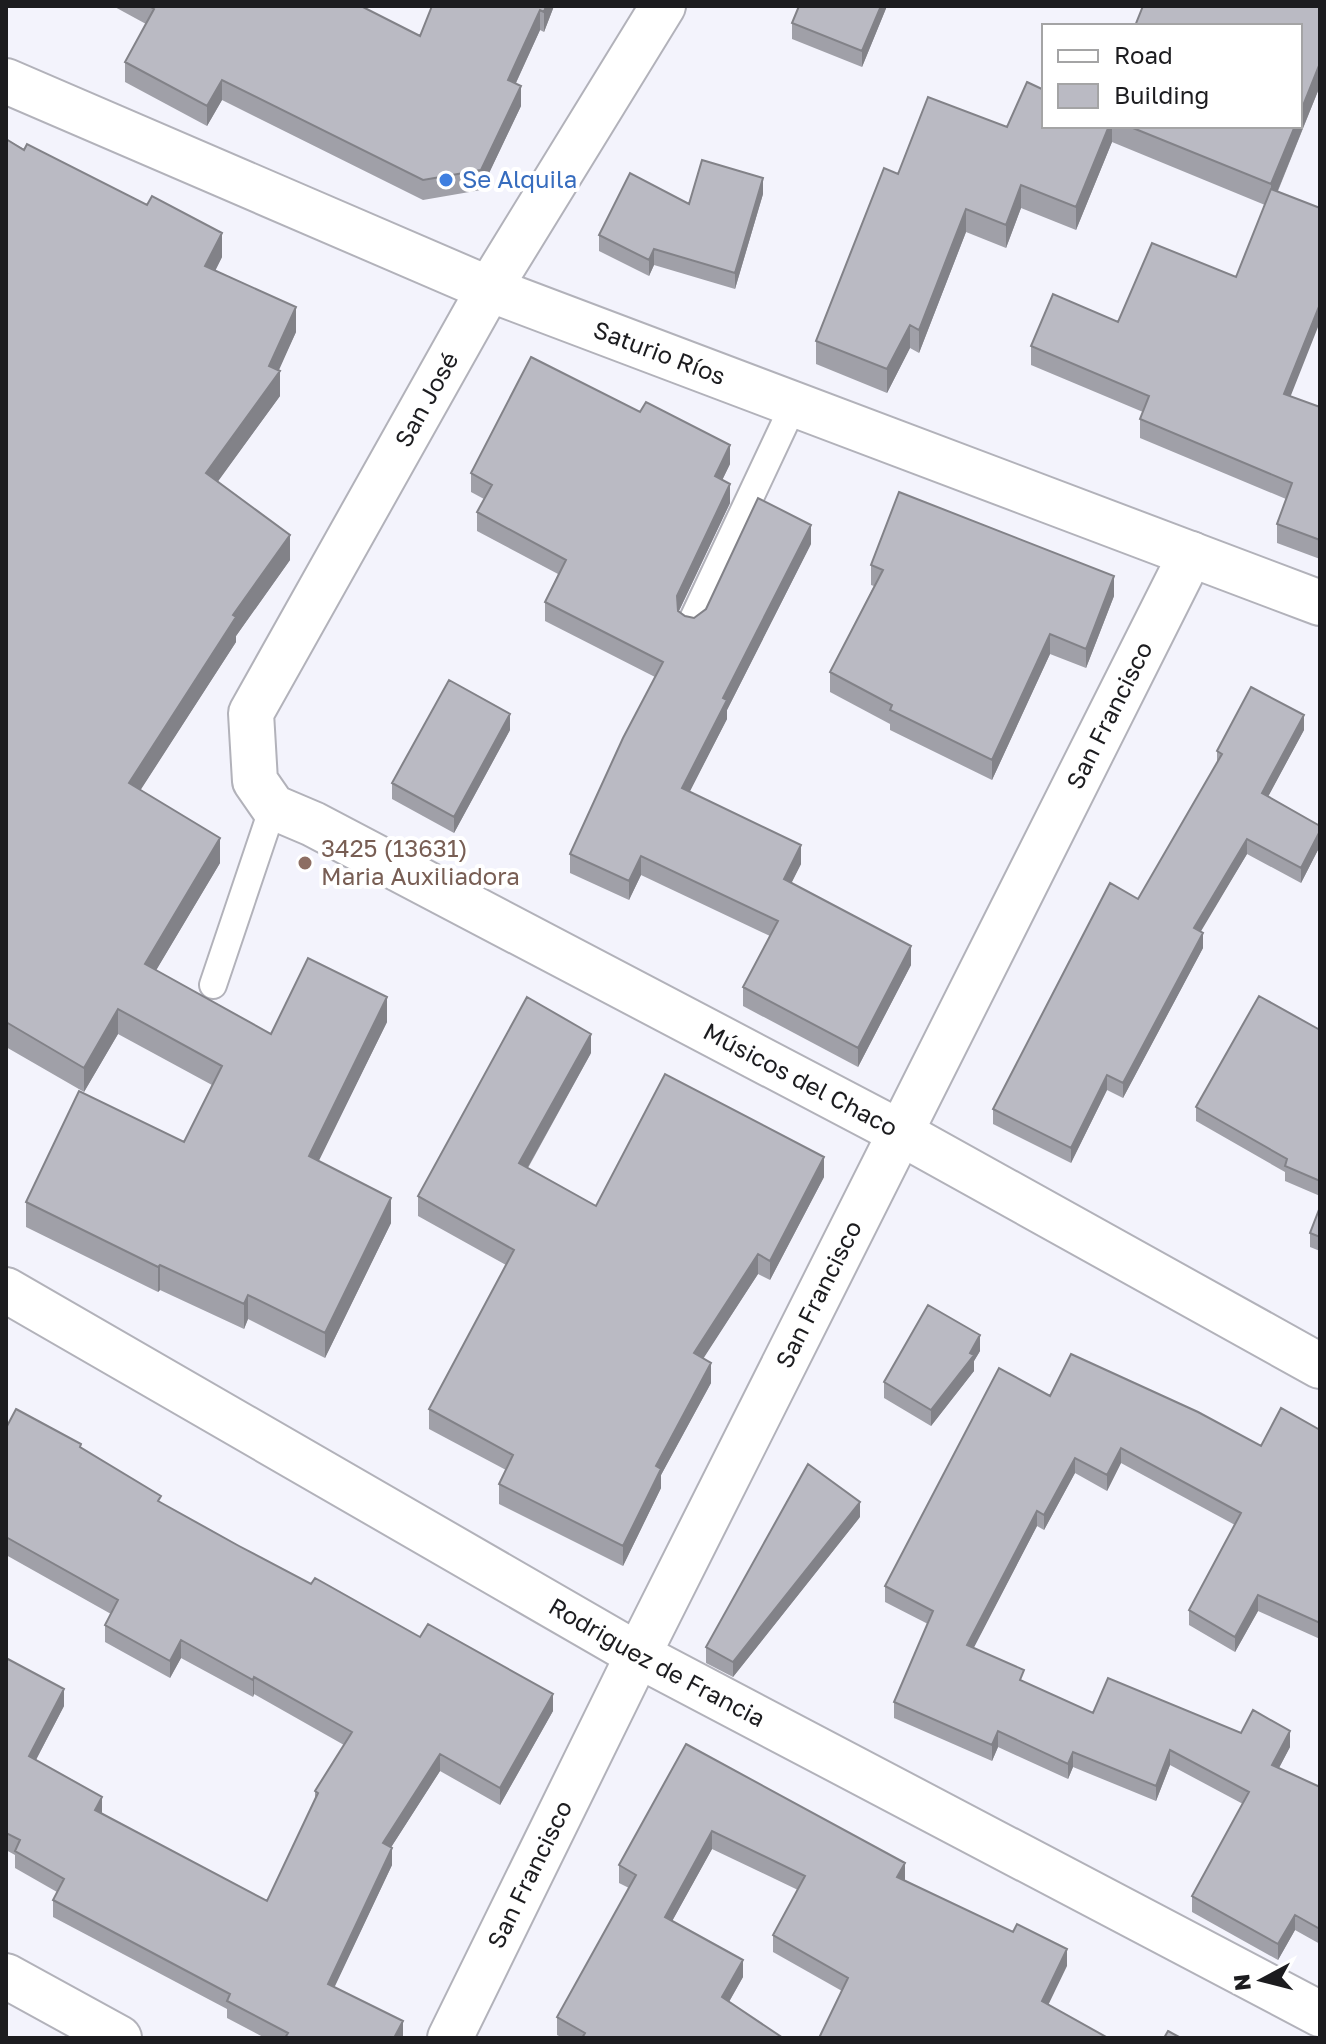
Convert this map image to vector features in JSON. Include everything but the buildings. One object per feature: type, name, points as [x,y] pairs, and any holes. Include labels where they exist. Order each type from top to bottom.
[{"type":"street","name":"San José","points":[[273,807],[255,781],[251,713],[489,289],[663,6]]},
{"type":"street","name":"Saturio Ríos","points":[[6,81],[489,289],[1320,603]]},
{"type":"street","name":"San Francisco","points":[[450,2038],[899,1132],[1191,554]]},
{"type":"street","name":"Músicos del Chaco","points":[[273,807],[313,824],[899,1132],[1320,1366]]},
{"type":"street","name":"Rodriguez de Francia","points":[[6,1290],[638,1655],[1320,2014]]},
{"type":"street","points":[[6,1976],[119,2038]]},
{"type":"lane","points":[[692,621],[794,404]]},
{"type":"lane","points":[[213,985],[273,807]]},
{"type":"place","name":"Se Alquila","points":[[446,180]]},
{"type":"place","name":"3425 (13631) Maria Auxiliadora","points":[[305,863]]}]
